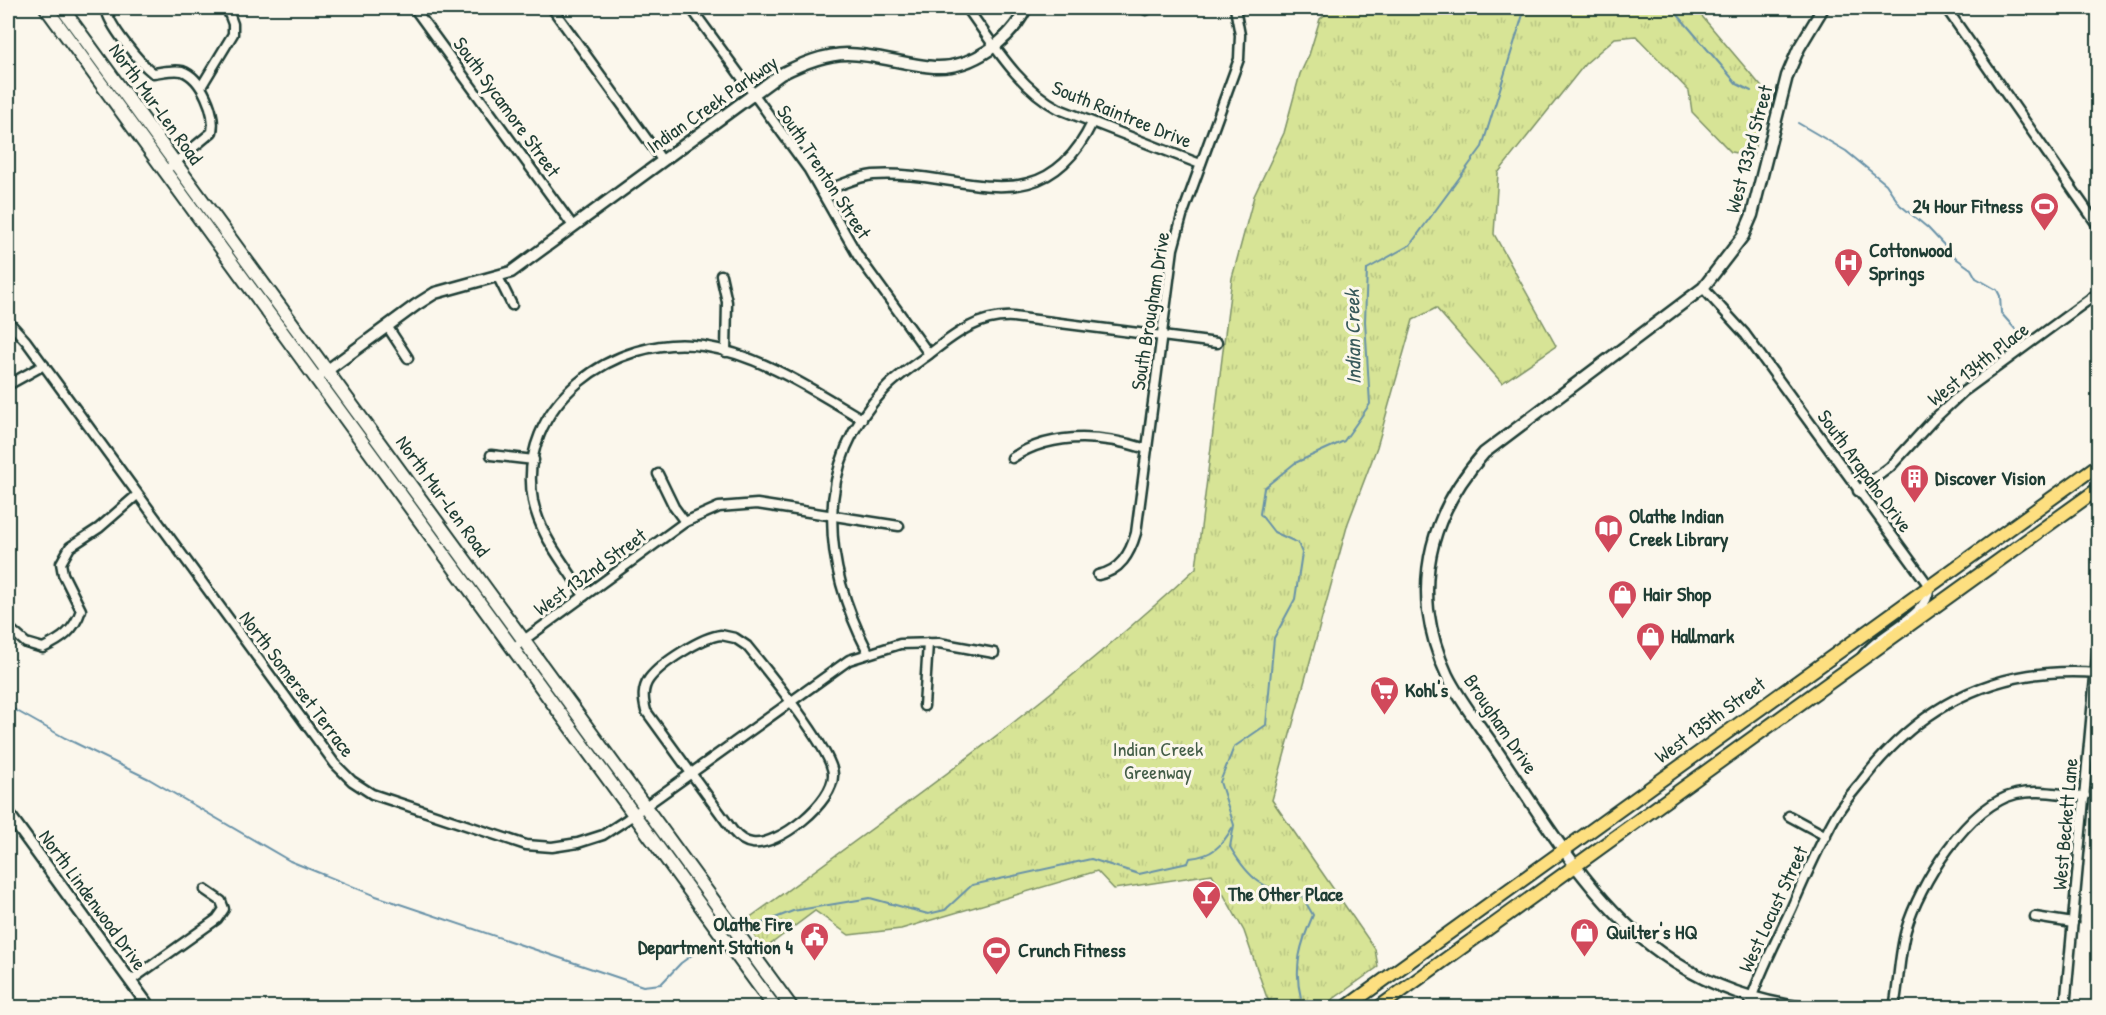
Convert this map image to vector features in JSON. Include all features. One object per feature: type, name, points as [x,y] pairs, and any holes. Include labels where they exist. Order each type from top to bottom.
[{"type":"main road","name":"North Mur-Len Road","points":[[46,8],[329,370],[524,640],[776,1008]]},
{"type":"main road","name":"North Mur-Len Road","points":[[62,8],[316,380],[513,648],[792,1008]]},
{"type":"main road","name":"West 135th Street","points":[[1345,1008],[2098,465]]},
{"type":"main road","name":"West 135th Street","points":[[1378,1008],[2098,489]]},
{"type":"street","points":[[106,8],[114,26],[153,73],[179,70],[193,78],[201,87],[214,123],[212,132],[170,167]]},
{"type":"street","points":[[201,87],[232,34],[233,24],[227,8]]},
{"type":"street","name":"South Sycamore Street","points":[[414,8],[573,226]]},
{"type":"street","points":[[552,8],[662,160]]},
{"type":"street","name":"South Trenton Street","points":[[691,8],[821,191],[864,265],[929,354]]},
{"type":"street","name":"South Raintree Drive","points":[[967,8],[1032,92],[1059,109],[1200,164]]},
{"type":"street","name":"Indian Creek Parkway","points":[[316,380],[435,293],[511,272],[754,94],[801,64],[848,54],[937,67],[964,62],[982,55],[995,46],[1014,29],[1026,8]]},
{"type":"street","name":"South Brougham Drive","points":[[1098,575],[1110,573],[1119,566],[1133,543],[1173,249],[1200,164],[1239,59],[1240,35],[1235,8]]},
{"type":"street","name":"West 133rd Street","points":[[1583,378],[1703,288],[1743,236],[1752,215],[1786,76],[1798,48],[1823,8]]},
{"type":"street","points":[[1946,8],[2098,226]]},
{"type":"street","points":[[821,191],[874,175],[993,187],[1026,184],[1046,175],[1065,162],[1084,140],[1092,123]]},
{"type":"street","points":[[721,275],[727,302],[726,352]]},
{"type":"street","points":[[498,277],[512,305]]},
{"type":"street","name":"South Arapaho Drive","points":[[1703,288],[1745,334],[1929,586]]},
{"type":"street","name":"West 134th Place","points":[[1858,491],[1890,467],[1964,392],[2098,293]]},
{"type":"street","points":[[867,652],[852,622],[835,563],[830,530],[835,488],[844,451],[862,419],[885,389],[929,354],[970,326],[1003,317],[1217,343]]},
{"type":"street","name":"North Somerset Terrace","points":[[8,321],[44,365],[329,757],[343,773],[362,788],[389,800],[514,842],[539,846],[565,846],[590,840],[611,830],[640,810]]},
{"type":"street","points":[[387,326],[408,358]]},
{"type":"street","points":[[584,596],[550,547],[540,527],[531,487],[534,460],[541,433],[554,408],[572,387],[600,365],[670,343],[705,346],[749,358],[796,380],[862,419]]},
{"type":"street","points":[[8,385],[44,365]]},
{"type":"street","name":"Brougham Drive","points":[[1583,378],[1499,439],[1469,470],[1448,501],[1437,529],[1430,559],[1427,589],[1433,639],[1448,676],[1564,850],[1630,928],[1661,953],[1750,1002],[1804,1008]]},
{"type":"street","points":[[1012,458],[1040,443],[1062,438],[1131,444],[1147,449]]},
{"type":"street","points":[[491,455],[534,460]]},
{"type":"street","points":[[658,474],[674,507],[686,522]]},
{"type":"street","points":[[8,627],[26,643],[43,648],[61,639],[76,624],[81,610],[63,574],[61,564],[70,547],[99,528],[137,495]]},
{"type":"street","name":"West 132nd Street","points":[[513,648],[686,522],[726,505],[758,504],[899,526]]},
{"type":"street","points":[[1856,664],[1869,647],[1924,607],[1930,597],[1929,586]]},
{"type":"street","points":[[710,636],[728,636],[747,646],[830,759],[833,773],[827,797],[818,808],[770,842],[752,843],[740,838],[730,827],[690,773],[646,711],[644,691],[648,680],[656,672],[710,636]]},
{"type":"street","points":[[640,810],[829,672],[867,652],[900,644],[939,642],[994,653]]},
{"type":"street","points":[[924,706],[928,643]]},
{"type":"street","name":"West Beckett Lane","points":[[2065,1008],[2098,644]]},
{"type":"street","name":"West Locust Street","points":[[1750,1002],[1836,815],[1878,760],[1907,730],[1951,699],[1989,684],[2030,674],[2068,670],[2097,673]]},
{"type":"street","points":[[1894,1008],[1905,933],[1911,913],[1936,867],[1970,824],[1990,805],[2017,794],[2034,792],[2085,796]]},
{"type":"street","name":"North Lindenwood Drive","points":[[8,813],[150,1008]]},
{"type":"street","name":"West Locust Street","points":[[1789,816],[1826,836]]},
{"type":"street","points":[[130,981],[217,919],[224,909],[221,901],[205,890]]},
{"type":"street","points":[[2035,917],[2073,923]]},
{"type":"green space","name":"Indian Creek Greenway","points":[[1333,8],[1695,8],[1766,92],[1753,156],[1731,152],[1692,112],[1689,91],[1636,36],[1615,38],[1585,64],[1498,173],[1494,234],[1556,346],[1502,383],[1436,308],[1413,320],[1377,447],[1348,523],[1272,800],[1375,949],[1378,967],[1322,1007],[1273,1007],[1267,998],[1244,931],[1212,874],[1114,889],[1097,871],[901,929],[849,935],[815,911],[763,950],[745,921],[976,751],[1088,663],[1196,568],[1232,278],[1254,196],[1284,133],[1300,74],[1309,55],[1320,19]]},
{"type":"waterway","name":"Indian Creek","points":[[1301,998],[1298,965],[1305,935],[1313,915],[1302,896],[1277,890],[1259,882],[1238,859],[1230,847],[1234,825],[1220,782],[1234,747],[1266,725],[1274,638],[1295,599],[1302,553],[1298,543],[1274,532],[1260,514],[1264,488],[1295,463],[1344,441],[1370,404],[1365,321],[1367,269],[1410,245],[1482,147],[1525,8]]},
{"type":"waterway","points":[[1672,8],[1737,84],[1751,91]]},
{"type":"waterway","points":[[1798,123],[1846,151],[1886,184],[1900,205],[1928,228],[1957,259],[1971,269],[1976,278],[1997,290],[2000,296],[2001,313],[2016,330]]},
{"type":"waterway","points":[[8,706],[65,738],[149,779],[290,861],[376,896],[643,986],[661,984],[681,963],[710,942]]},
{"type":"waterway","points":[[752,927],[793,911],[870,898],[928,914],[945,910],[972,885],[1091,859],[1139,874],[1188,863],[1190,858],[1216,849],[1232,828]]},
{"type":"place","name":"24 Hour Fitness","points":[[2044,232]]},
{"type":"place","name":"Cottonwood Springs","points":[[1848,288]]},
{"type":"place","name":"Discover Vision","points":[[1914,504]]},
{"type":"place","name":"Olathe Indian Creek Library","points":[[1608,554]]},
{"type":"place","name":"Hair Shop","points":[[1622,620]]},
{"type":"place","name":"Hallmark","points":[[1650,662]]},
{"type":"place","name":"Kohl's","points":[[1384,716]]},
{"type":"place","name":"The Other Place","points":[[1207,920]]},
{"type":"place","name":"Quilter's HQ","points":[[1585,958]]},
{"type":"place","name":"Olathe Fire Department Station 4","points":[[814,962]]},
{"type":"place","name":"Crunch Fitness","points":[[997,976]]}]
